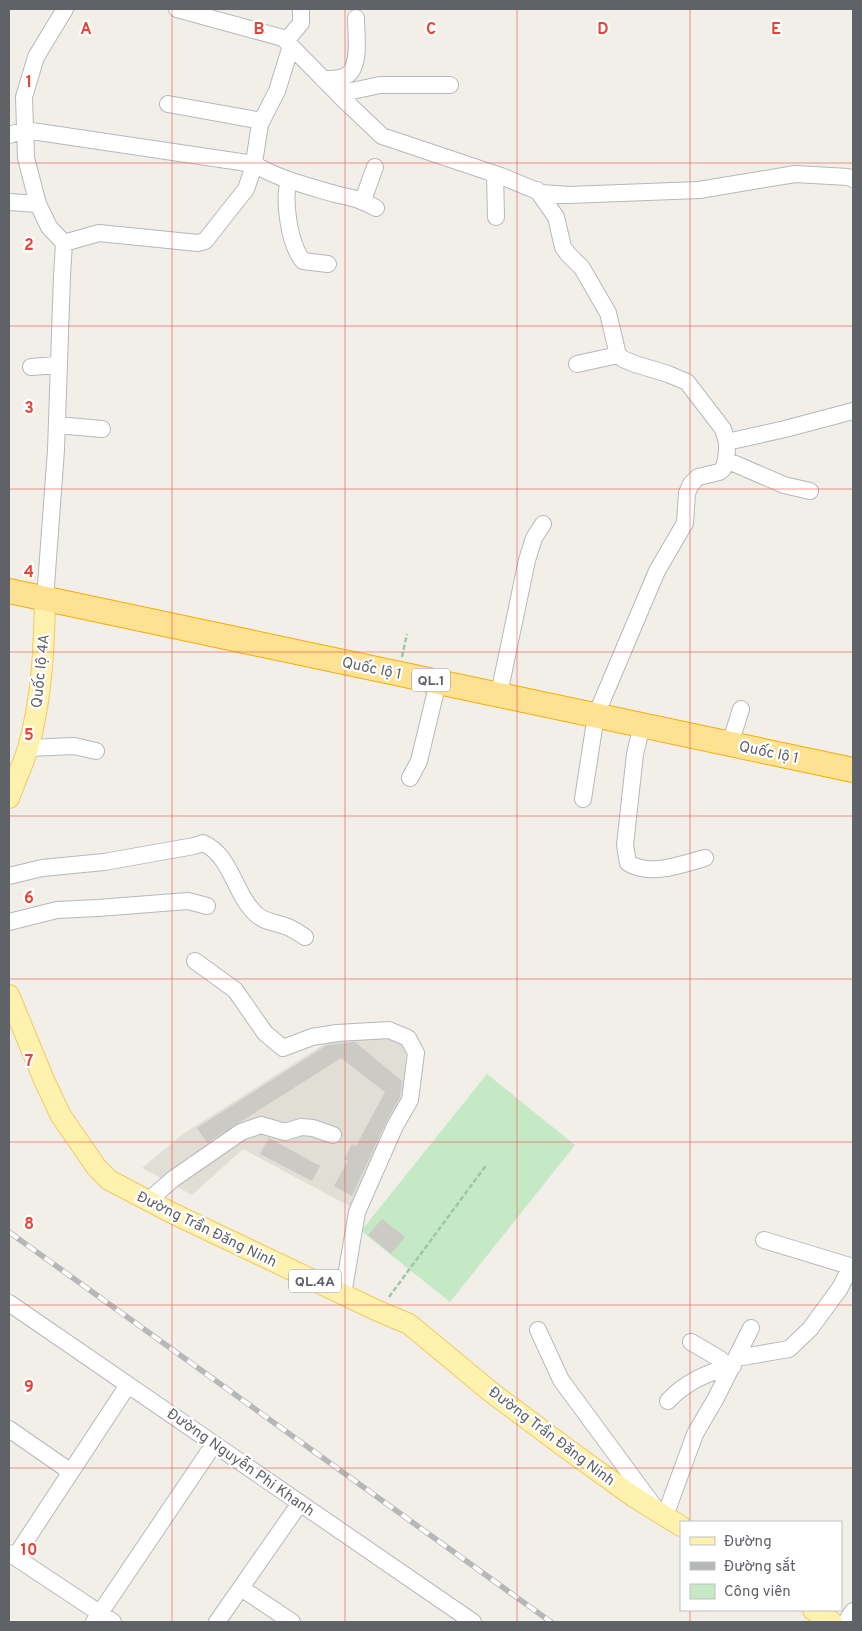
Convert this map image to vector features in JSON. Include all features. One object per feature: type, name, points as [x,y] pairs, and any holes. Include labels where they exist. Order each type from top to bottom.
[{"type":"highway","name":"Quốc lộ 1","points":[[9,591],[853,770]]},
{"type":"main road","name":"Quốc lộ 4A","points":[[9,798],[28,748],[36,708],[43,659],[45,599]]},
{"type":"main road","name":"Đường Trần Đăng Ninh","points":[[9,995],[61,1116],[97,1168],[109,1180],[148,1201],[409,1324],[491,1392],[618,1486],[668,1517]]},
{"type":"main road","points":[[815,1611],[832,1622]]},
{"type":"street","points":[[45,599],[57,425],[64,243],[49,227],[38,204],[26,158],[24,97],[36,56],[65,9]]},
{"type":"street","points":[[177,9],[210,13],[283,38],[323,80],[382,136],[495,174],[542,193],[570,195],[699,190],[795,174],[848,177],[853,179]]},
{"type":"street","points":[[64,243],[100,233],[198,243],[205,241],[246,189],[254,164],[257,138],[262,121],[277,91],[288,44],[301,23],[301,9]]},
{"type":"street","points":[[323,80],[345,77],[356,65],[356,18]]},
{"type":"street","points":[[338,94],[380,85],[450,85]]},
{"type":"street","points":[[168,104],[262,121]]},
{"type":"street","points":[[9,135],[25,130],[254,164],[270,174],[370,204],[376,167]]},
{"type":"street","points":[[495,174],[496,217]]},
{"type":"street","points":[[289,180],[286,190],[287,202],[292,235],[299,256],[304,261],[328,264]]},
{"type":"street","points":[[537,190],[556,218],[563,247],[582,268],[608,313],[618,354],[623,359],[635,364],[687,382],[723,430],[727,442],[726,460],[720,472],[698,477],[691,484],[687,493],[685,523],[657,571],[596,715],[583,799]]},
{"type":"street","points":[[9,202],[38,204]]},
{"type":"street","points":[[576,364],[618,354]]},
{"type":"street","points":[[31,367],[58,365]]},
{"type":"street","points":[[727,442],[853,411]]},
{"type":"street","points":[[57,425],[102,428]]},
{"type":"street","points":[[726,460],[784,485],[810,490]]},
{"type":"street","points":[[499,694],[527,560],[534,538],[543,524]]},
{"type":"street","points":[[410,778],[419,761],[438,682]]},
{"type":"street","points":[[730,744],[741,709]]},
{"type":"street","points":[[642,725],[635,754],[625,845],[628,864],[637,869],[668,868],[706,858]]},
{"type":"street","points":[[28,748],[74,746],[96,751]]},
{"type":"street","points":[[9,876],[42,868],[104,862],[203,843],[212,847],[222,859],[256,915],[274,924],[291,928],[305,937]]},
{"type":"street","points":[[9,922],[57,910],[188,901],[207,906]]},
{"type":"street","points":[[195,961],[235,990],[265,1033],[283,1048],[312,1037],[337,1033],[389,1030],[408,1038],[416,1053],[410,1100],[395,1126],[357,1212],[343,1294]]},
{"type":"street","points":[[148,1201],[173,1179],[242,1132],[261,1125],[285,1132],[301,1127],[313,1128],[334,1135]]},
{"type":"street","points":[[764,1240],[853,1267]]},
{"type":"street","points":[[668,1401],[677,1390],[702,1376],[732,1363],[789,1349],[815,1322],[840,1288],[849,1270],[853,1267]]},
{"type":"street","name":"Đường Nguyễn Phi Khanh","points":[[9,1303],[473,1622]]},
{"type":"street","points":[[668,1517],[695,1434],[751,1328]]},
{"type":"street","points":[[538,1330],[561,1380],[668,1517]]},
{"type":"street","points":[[692,1342],[720,1359],[732,1363]]},
{"type":"street","points":[[128,1385],[71,1472],[12,1555],[102,1619],[214,1444]]},
{"type":"street","points":[[10,1433],[71,1472]]},
{"type":"street","points":[[217,1622],[300,1503]]},
{"type":"street","points":[[241,1588],[292,1622]]},
{"type":"street","points":[[846,1622],[853,1611]]},
{"type":"path","points":[[398,673],[408,634]]},
{"type":"path","points":[[378,1311],[487,1164]]},
{"type":"shaded area","points":[[384,1037],[395,1040],[406,1049],[404,1103],[351,1207],[243,1149],[192,1195],[142,1168],[183,1134],[334,1038]]},
{"type":"green space","points":[[487,1074],[575,1145],[450,1302],[361,1231]]},
{"type":"building","points":[[355,1042],[402,1081],[400,1097],[386,1122],[352,1196],[334,1186],[348,1161],[344,1159],[352,1144],[356,1146],[385,1092],[341,1058],[207,1143],[197,1128],[327,1045]]},
{"type":"building","points":[[269,1138],[320,1166],[312,1181],[260,1154]]},
{"type":"building","points":[[382,1219],[405,1237],[391,1254],[368,1235]]},
{"type":"railway","points":[[9,1232],[551,1622]]}]
